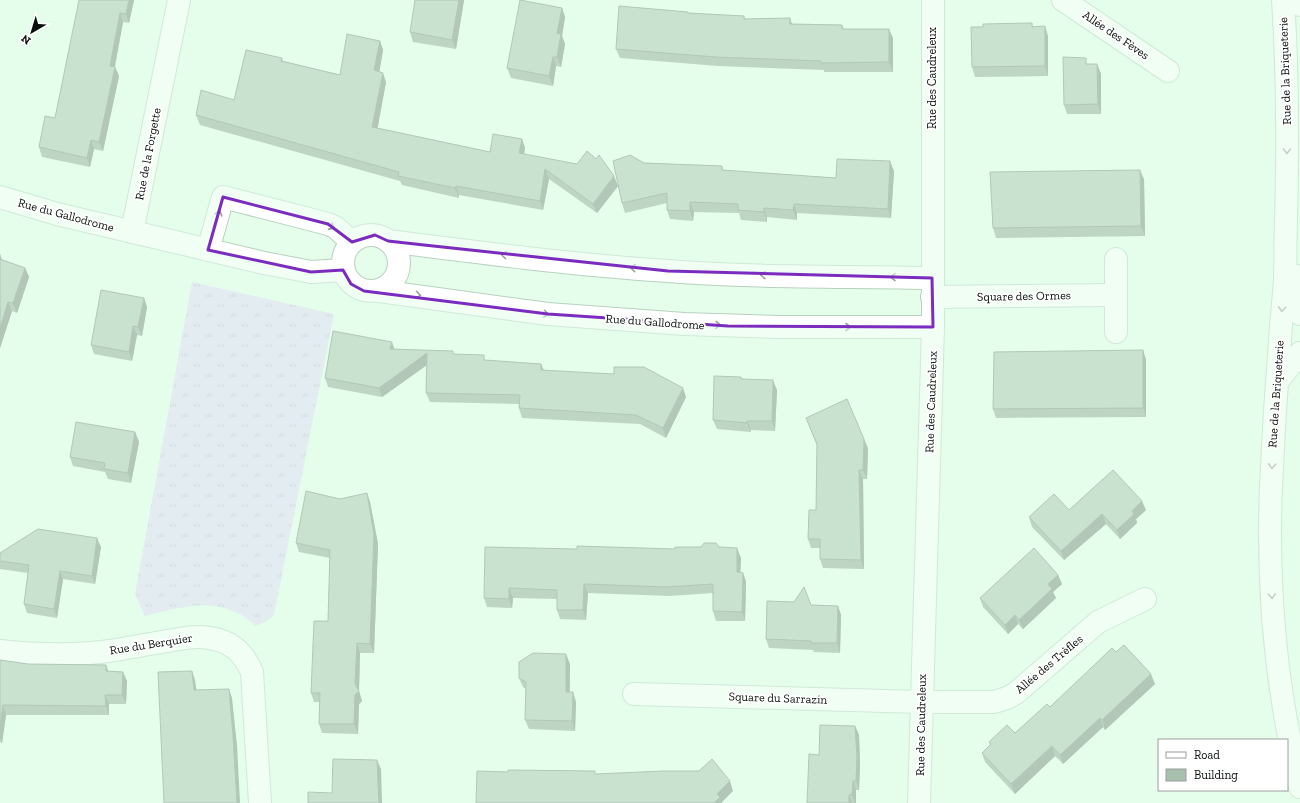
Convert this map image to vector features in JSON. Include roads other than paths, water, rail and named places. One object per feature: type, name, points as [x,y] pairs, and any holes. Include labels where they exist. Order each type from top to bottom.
[{"type":"street","name":"Rue de la Forgette","points":[[132,232],[179,0]]},
{"type":"street","name":"Rue des Caudreleux","points":[[919,803],[933,327],[932,0]]},
{"type":"street","name":"Allée des Fèves","points":[[1063,0],[1168,71]]},
{"type":"street","name":"Rue de la Briqueterie","points":[[1283,0],[1287,127],[1285,278],[1277,382],[1271,490],[1270,544],[1276,648],[1294,763],[1300,787]]},
{"type":"street","name":"Rue du Gallodrome","points":[[0,197],[57,214],[132,232]]},
{"type":"street","points":[[208,250],[223,197],[328,224],[352,242]]},
{"type":"street","points":[[132,232],[306,272],[343,270]]},
{"type":"street","points":[[1285,233],[1296,263],[1298,305],[1300,314]]},
{"type":"street","points":[[388,241],[395,249],[399,258],[399,269],[392,283],[379,291],[364,291],[355,287],[343,270],[344,255],[352,242],[360,237],[370,235],[380,237],[388,241],[534,259],[668,271],[932,288]]},
{"type":"street","points":[[1116,259],[1116,332]]},
{"type":"street","name":"Square des Ormes","points":[[932,288],[1116,295]]},
{"type":"street","name":"Rue du Gallodrome","points":[[379,291],[548,314],[684,324],[780,327],[933,327]]},
{"type":"street","points":[[1277,382],[1300,353]]},
{"type":"street","name":"Allée des Trèfles","points":[[921,702],[994,702],[1007,698],[1016,693],[1098,622],[1145,599]]},
{"type":"street","name":"Rue du Berquier","points":[[0,651],[46,654],[88,653],[193,637],[210,638],[234,647],[246,659],[252,672],[260,803]]},
{"type":"street","name":"Square du Sarrazin","points":[[634,694],[921,702]]}]
